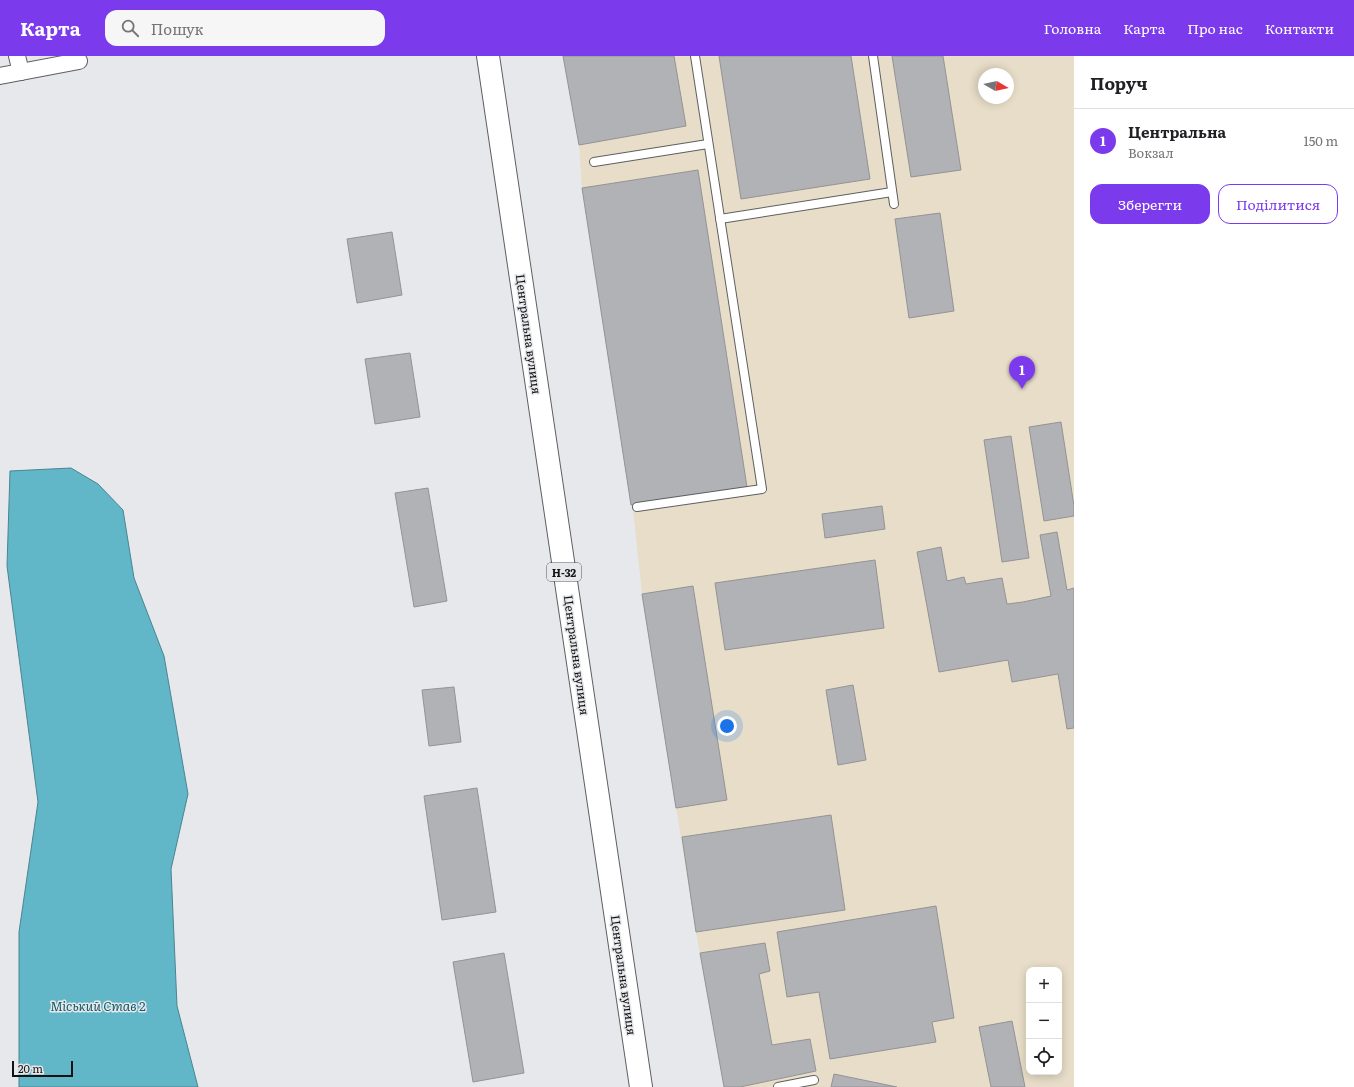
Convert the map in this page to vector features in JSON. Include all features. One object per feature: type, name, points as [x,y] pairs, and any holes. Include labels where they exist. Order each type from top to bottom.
[{"type":"main road","name":"Центральна вулиця","points":[[488,56],[641,1087]]},
{"type":"street","points":[[17,56],[21,72]]},
{"type":"street","points":[[0,76],[80,58]]},
{"type":"lane","points":[[637,507],[762,489],[695,56]]},
{"type":"lane","points":[[873,56],[894,204]]},
{"type":"lane","points":[[594,162],[708,144]]},
{"type":"lane","points":[[720,219],[892,192]]},
{"type":"lane","points":[[778,1087],[814,1080]]},
{"type":"shaded area","points":[[563,56],[1074,56],[1074,1087],[724,1087],[696,932],[642,594],[633,510],[582,188],[579,145]]},
{"type":"water","name":"Міський Став 2","points":[[71,468],[98,484],[123,510],[134,578],[164,656],[188,794],[171,869],[177,1006],[198,1087],[19,1087],[19,932],[38,802],[7,566],[10,471]]},
{"type":"building","points":[[563,56],[674,56],[686,126],[579,145]]},
{"type":"building","points":[[719,56],[851,56],[870,179],[741,199]]},
{"type":"building","points":[[892,56],[943,56],[961,170],[911,177]]},
{"type":"building","points":[[698,170],[747,487],[631,505],[582,188]]},
{"type":"building","points":[[940,213],[954,311],[909,318],[895,219]]},
{"type":"building","points":[[392,232],[402,295],[357,303],[347,239]]},
{"type":"building","points":[[410,353],[420,417],[375,424],[365,359]]},
{"type":"building","points":[[1061,422],[1074,506],[1074,516],[1044,521],[1029,427]]},
{"type":"building","points":[[1011,436],[1029,558],[1002,562],[984,440]]},
{"type":"building","points":[[428,488],[447,601],[414,607],[395,493]]},
{"type":"building","points":[[882,506],[885,529],[825,538],[822,514]]},
{"type":"building","points":[[1057,532],[1067,590],[1074,588],[1074,728],[1067,729],[1058,674],[1012,682],[1008,660],[939,672],[917,552],[941,547],[947,581],[964,577],[966,584],[1002,578],[1007,604],[1023,602],[1051,596],[1040,535]]},
{"type":"building","points":[[875,560],[884,628],[725,650],[715,583]]},
{"type":"building","points":[[693,586],[727,800],[676,808],[642,594]]},
{"type":"building","points":[[853,685],[866,760],[838,765],[826,690]]},
{"type":"building","points":[[454,687],[461,742],[429,746],[422,690]]},
{"type":"building","points":[[477,788],[496,912],[442,920],[424,796]]},
{"type":"building","points":[[831,815],[845,910],[696,932],[682,837]]},
{"type":"building","points":[[936,906],[954,1018],[932,1022],[936,1042],[830,1059],[819,992],[787,997],[777,932]]},
{"type":"building","points":[[765,943],[770,971],[759,974],[772,1045],[810,1039],[816,1071],[740,1087],[724,1087],[700,953]]},
{"type":"building","points":[[504,953],[524,1073],[473,1082],[453,962]]},
{"type":"building","points":[[1012,1021],[1025,1087],[991,1087],[979,1027]]},
{"type":"building","points":[[834,1074],[897,1087],[831,1087]]},
{"type":"place","name":"Центральна","points":[[1022,389]]}]
